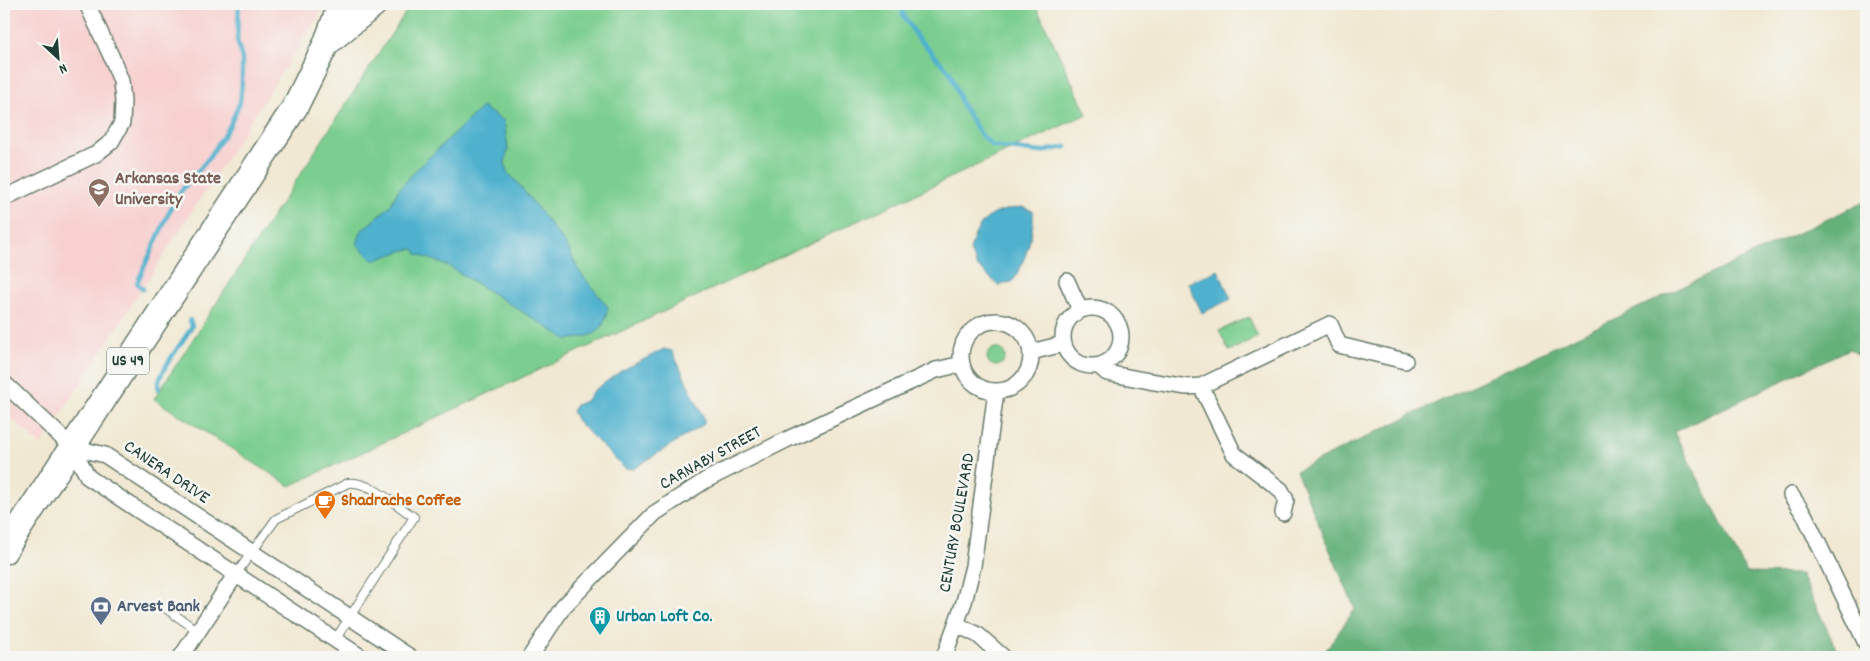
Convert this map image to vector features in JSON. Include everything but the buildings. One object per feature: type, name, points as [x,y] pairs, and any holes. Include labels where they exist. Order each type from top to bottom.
[{"type":"highway","name":"US 49","points":[[4,551],[295,106],[326,44],[341,4]]},
{"type":"highway","points":[[326,44],[374,4]]},
{"type":"street","points":[[4,198],[96,154],[111,142],[122,124],[124,101],[121,81],[87,4]]},
{"type":"street","points":[[1067,281],[1080,310]]},
{"type":"street","points":[[1098,308],[1114,317],[1119,324],[1122,342],[1119,350],[1114,358],[1099,366],[1089,367],[1081,364],[1073,359],[1063,344],[1066,324],[1080,310],[1098,308]]},
{"type":"street","points":[[991,321],[1002,321],[1013,325],[1022,332],[1028,341],[1031,352],[1030,364],[1026,375],[1008,389],[996,391],[984,389],[974,383],[966,374],[962,364],[961,352],[964,341],[980,325],[991,321]]},
{"type":"street","points":[[1099,366],[1107,373],[1187,387],[1201,386],[1330,324],[1340,344],[1405,361]]},
{"type":"street","points":[[1031,352],[1063,344]]},
{"type":"street","points":[[1119,350],[1131,377]]},
{"type":"street","name":"CARNABY STREET","points":[[530,657],[563,607],[655,513],[706,480],[788,439],[936,370],[962,364]]},
{"type":"street","points":[[4,383],[72,447],[88,477],[361,657]]},
{"type":"street","points":[[1201,386],[1234,454],[1244,464],[1281,490],[1286,500],[1283,512]]},
{"type":"street","name":"CENTURY BOULEVARD","points":[[944,657],[964,602],[973,566],[996,391]]},
{"type":"street","name":"CANERA DRIVE","points":[[72,447],[105,455],[410,657]]},
{"type":"street","points":[[1791,495],[1805,516],[1866,642]]},
{"type":"street","points":[[180,657],[236,574]]},
{"type":"street","points":[[956,624],[978,635],[1003,657]]},
{"type":"lane","points":[[236,574],[276,519],[348,483],[355,482],[369,486],[414,517],[335,640]]},
{"type":"lane","points":[[164,608],[198,631]]},
{"type":"shaded area","name":"Arkansas State University","points":[[4,4],[326,4],[41,445],[4,412]]},
{"type":"green space","points":[[411,4],[1035,4],[1087,114],[290,486],[154,399]]},
{"type":"green space","points":[[1866,201],[1866,360],[1849,349],[1674,432],[1747,573],[1801,574],[1840,657],[1321,657],[1355,609],[1296,471],[1471,386]]},
{"type":"green space","points":[[1249,317],[1258,337],[1229,351],[1219,331]]},
{"type":"green space","points":[[996,348],[1002,351],[1005,357],[1002,363],[996,366],[990,363],[987,357],[990,351]]},
{"type":"water","points":[[482,107],[504,121],[508,148],[505,163],[507,172],[567,246],[579,271],[608,307],[606,317],[600,329],[591,335],[568,340],[448,266],[417,254],[414,249],[373,261],[357,244],[362,230],[390,206],[399,189],[418,168]]},
{"type":"water","points":[[1022,207],[1033,211],[1028,248],[1021,267],[1012,282],[998,285],[977,266],[970,251],[973,240],[981,225],[987,219],[1001,211]]},
{"type":"water","points":[[1218,270],[1231,299],[1202,313],[1188,283]]},
{"type":"water","points":[[664,349],[672,351],[704,418],[704,424],[633,469],[624,468],[577,421],[572,411],[576,405],[587,400],[592,392],[621,371]]},
{"type":"waterway","points":[[143,289],[137,283],[176,197],[209,158],[229,127],[240,102],[242,59],[237,40],[239,4]]},
{"type":"waterway","points":[[903,4],[903,15],[917,37],[950,72],[962,105],[982,136],[993,146],[1040,152],[1066,147]]},
{"type":"waterway","points":[[158,389],[166,366],[192,326],[190,320]]},
{"type":"place","name":"Arkansas State University","points":[[99,208]]},
{"type":"place","name":"Shadrachs Coffee","points":[[325,520]]},
{"type":"place","name":"Arvest Bank","points":[[101,626]]},
{"type":"place","name":"Urban Loft Co.","points":[[600,636]]}]
